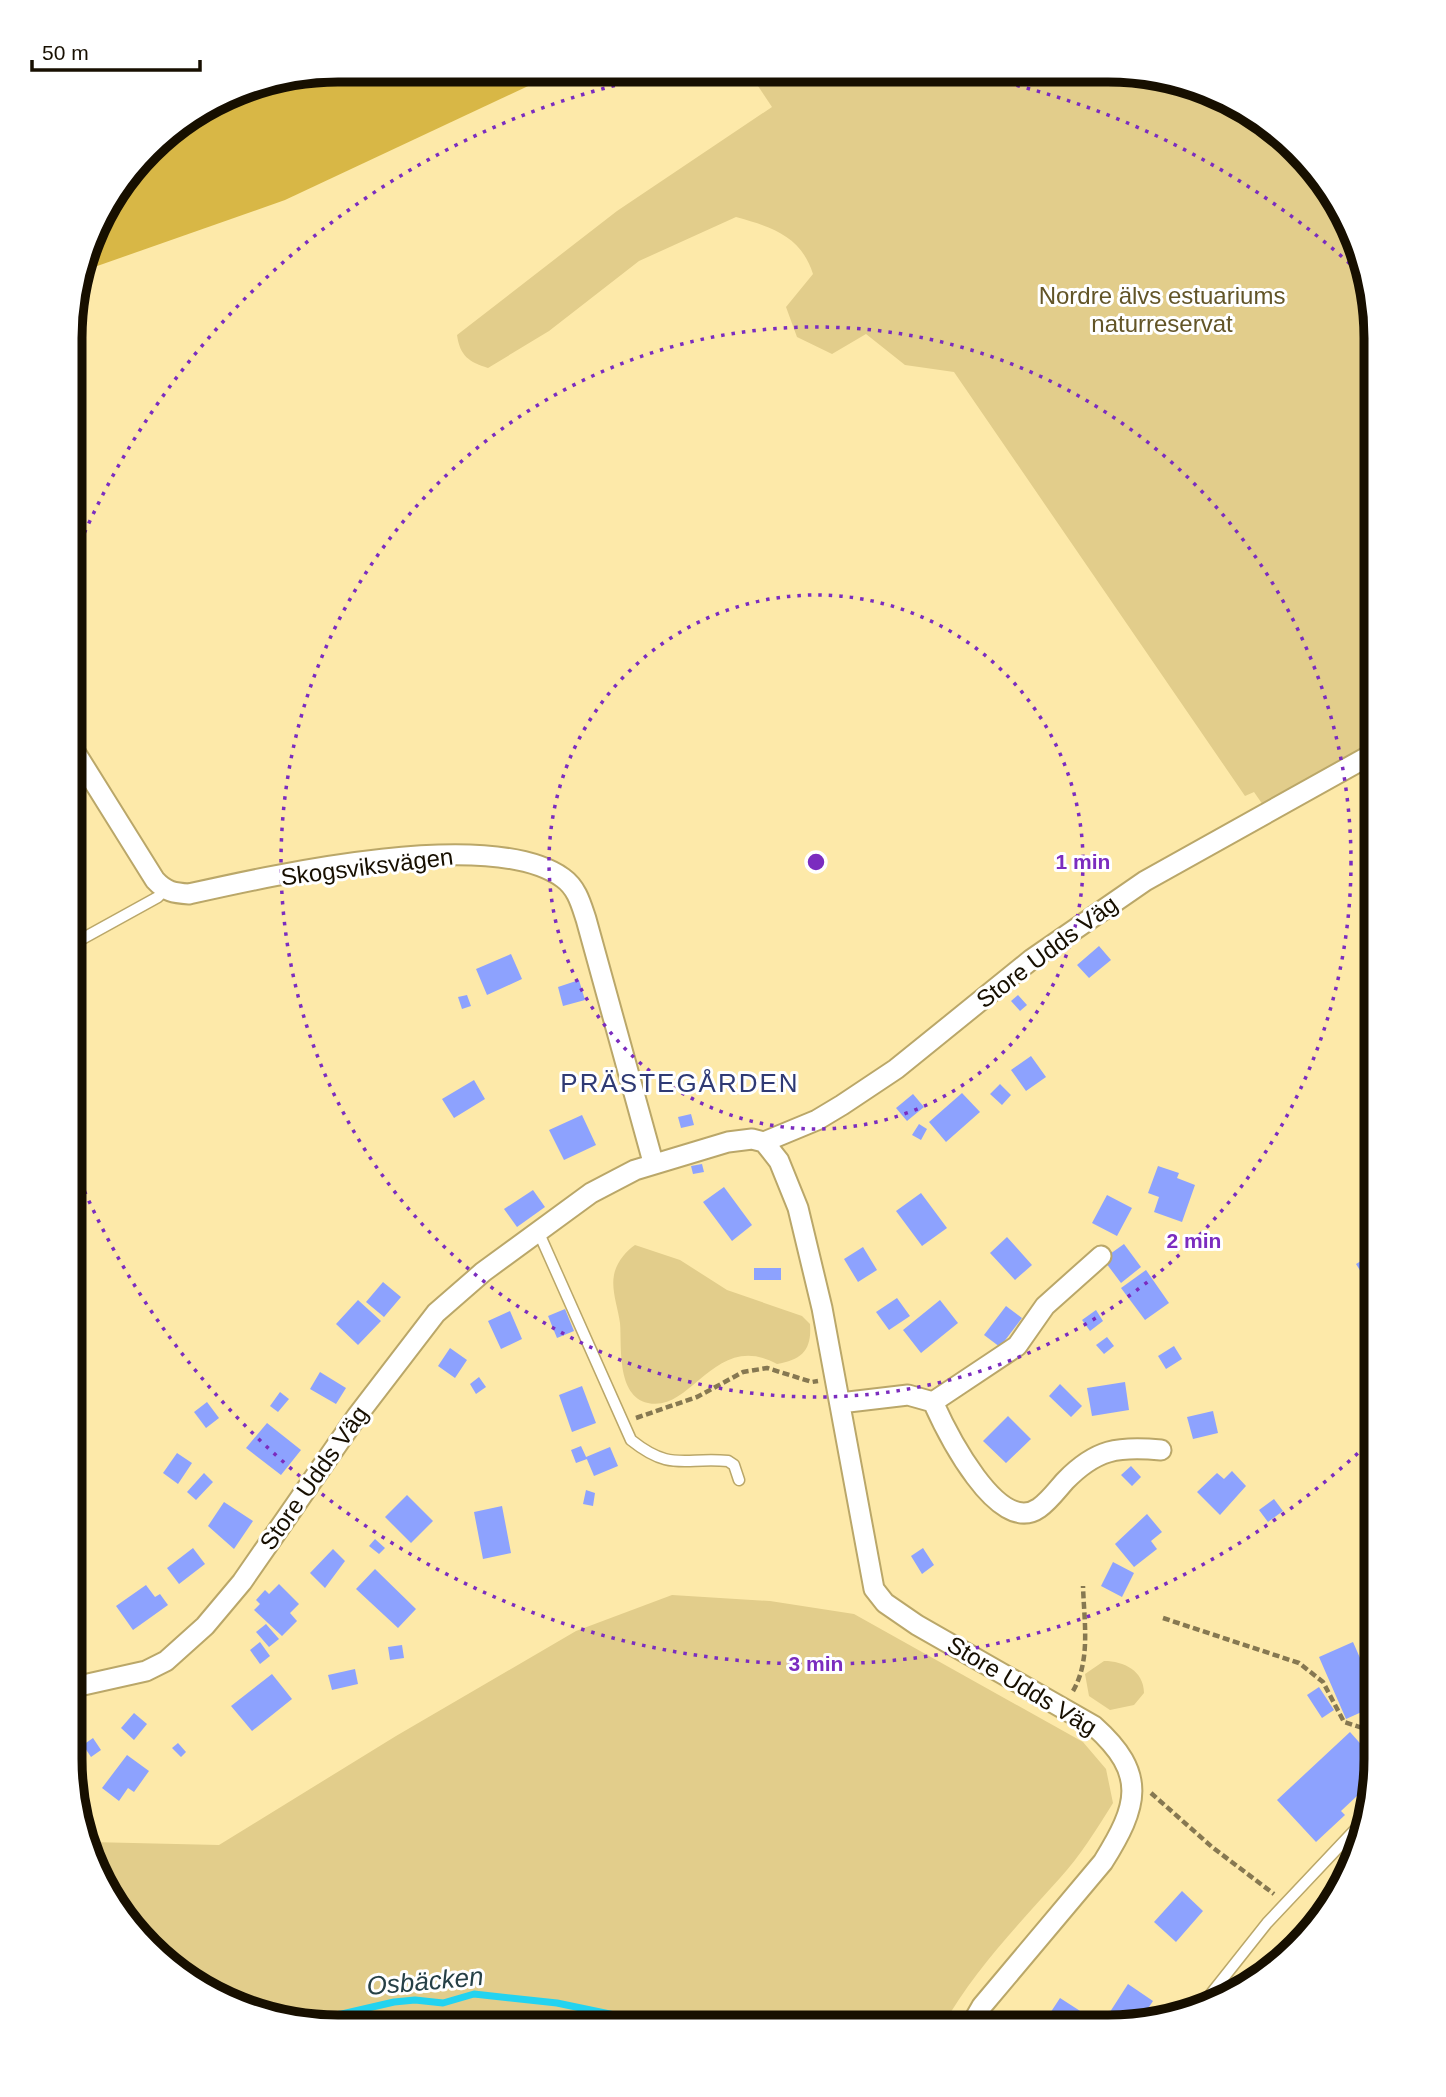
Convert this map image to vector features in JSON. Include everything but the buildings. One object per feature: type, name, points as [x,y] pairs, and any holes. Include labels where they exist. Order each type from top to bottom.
[{"type":"street","name":"Store Udds Väg","points":[[82,1685],[146,1671],[166,1661],[205,1626],[242,1582],[356,1416],[436,1314],[483,1272],[538,1231],[591,1193],[653,1163],[728,1142],[752,1139],[764,1142],[817,1120],[896,1069],[1032,959],[1145,881],[1364,759]]},
{"type":"street","points":[[82,763],[164,890]]},
{"type":"street","name":"Skogsviksvägen","points":[[164,890],[189,894],[332,866],[422,856],[468,855],[515,860],[544,868],[565,879],[579,897],[653,1163]]},
{"type":"street","name":"Store Udds Väg","points":[[764,1142],[779,1161],[798,1208],[822,1308],[868,1568],[878,1596],[917,1625],[1094,1726],[1125,1758],[1133,1784],[1130,1811],[1124,1828],[1103,1862],[977,2015]]},
{"type":"street","points":[[933,1402],[1017,1346],[1045,1306],[1101,1256]]},
{"type":"street","points":[[840,1403],[908,1395],[933,1402],[948,1434],[984,1489],[994,1501],[1019,1513],[1038,1509],[1084,1462],[1107,1451],[1132,1447],[1161,1450]]},
{"type":"lane","points":[[82,940],[158,897],[164,890]]},
{"type":"lane","points":[[538,1231],[631,1440],[652,1457],[679,1462],[728,1461],[734,1465],[739,1480]]},
{"type":"lane","points":[[1213,1992],[1285,1904],[1353,1832]]},
{"type":"path","points":[[622,1423],[697,1397],[743,1372],[767,1368],[812,1382]]},
{"type":"path","points":[[1072,1693],[1080,1679],[1084,1654],[1083,1586]]},
{"type":"path","points":[[1163,1618],[1299,1663],[1323,1682],[1344,1722],[1364,1728]]},
{"type":"path","points":[[1152,1794],[1212,1847],[1244,1868],[1285,1904]]},
{"type":"green space","name":"Nordre älvs estuariums naturreservat","points":[[755,82],[1141,84],[1190,96],[1221,109],[1250,125],[1289,157],[1321,196],[1337,225],[1355,272],[1362,305],[1364,750],[1263,805],[1254,792],[1245,796],[954,372],[905,365],[866,334],[832,354],[797,337],[786,307],[813,274],[801,250],[773,229],[736,217],[639,261],[549,331],[488,368],[466,357],[460,348],[457,335],[617,211],[772,107]]},
{"type":"green space","points":[[635,1245],[680,1260],[727,1290],[802,1316],[810,1324],[809,1341],[804,1352],[793,1360],[777,1364],[755,1356],[737,1357],[721,1364],[678,1396],[664,1403],[648,1403],[638,1398],[630,1391],[623,1369],[620,1323],[613,1287],[617,1266]]},
{"type":"green space","points":[[672,1595],[770,1601],[854,1614],[1083,1742],[1106,1769],[1113,1803],[1067,1870],[982,1967],[949,2015],[305,2013],[240,1995],[196,1972],[157,1940],[125,1901],[96,1842],[219,1845],[396,1736],[576,1631]]},
{"type":"green space","points":[[1104,1661],[1125,1665],[1137,1673],[1144,1693],[1134,1705],[1110,1710],[1089,1696],[1085,1674]]},
{"type":"shaded area","points":[[537,82],[285,200],[92,268],[102,240],[125,196],[157,157],[196,125],[240,102],[305,84]]},
{"type":"waterway","name":"Osbäcken","points":[[335,2015],[394,2002],[415,2000],[443,2003],[474,1994],[557,2003],[614,2015]]},
{"type":"district","name":"PRÄSTEGÅRDEN","points":[[680,1083]]}]
